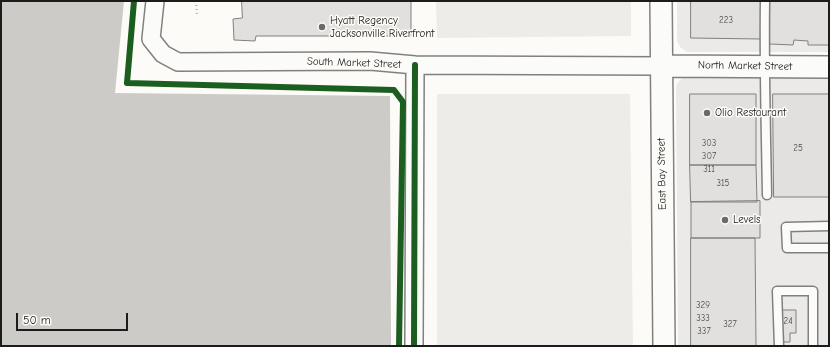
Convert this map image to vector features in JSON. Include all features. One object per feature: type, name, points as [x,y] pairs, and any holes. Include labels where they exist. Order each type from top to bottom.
[{"type":"street","name":"South Market Street","points":[[155,1],[151,39],[163,54],[178,62],[370,61],[415,65],[661,66]]},
{"type":"street","name":"East Bay Street","points":[[661,1],[664,346]]},
{"type":"street","points":[[414,346],[415,65]]},
{"type":"street","name":"North Market Street","points":[[661,66],[829,66]]},
{"type":"lane","points":[[765,1],[764,66],[766,91],[767,195]]},
{"type":"lane","points":[[829,226],[786,227],[787,248],[829,248]]},
{"type":"lane","points":[[779,346],[777,292],[813,292],[813,346]]},
{"type":"path","points":[[196,1],[197,14]]},
{"type":"shaded area","points":[[1,1],[124,1],[115,93],[390,96],[391,346],[1,346]]},
{"type":"shaded area","points":[[436,1],[631,1],[631,36],[437,38]]},
{"type":"shaded area","points":[[677,1],[829,1],[829,52],[687,52],[680,47],[677,41]]},
{"type":"shaded area","points":[[687,74],[829,75],[829,346],[678,346],[676,86],[678,82]]},
{"type":"shaded area","points":[[437,94],[630,94],[633,346],[437,346]]},
{"type":"building","name":"Hyatt Regency Jacksonville Riverfront","points":[[242,1],[411,1],[411,36],[256,36],[255,41],[234,40],[233,19],[242,18]]},
{"type":"building","points":[[691,1],[761,1],[761,39],[691,38]]},
{"type":"building","points":[[770,1],[829,1],[829,45],[808,45],[808,41],[794,40],[793,45],[770,44]]},
{"type":"building","points":[[690,94],[756,94],[756,165],[690,165]]},
{"type":"building","points":[[773,94],[829,94],[829,197],[774,197]]},
{"type":"building","points":[[690,165],[756,165],[757,202],[691,202]]},
{"type":"building","name":"Levels","points":[[760,201],[760,238],[691,238],[691,202]]},
{"type":"building","points":[[691,238],[755,238],[756,346],[691,346]]},
{"type":"building","points":[[781,310],[796,310],[796,333],[790,333],[790,342],[781,342]]},
{"type":"cycle path","points":[[134,1],[127,83],[394,90],[403,102],[399,346]]},
{"type":"cycle path","points":[[414,346],[415,65]]},
{"type":"place","name":"Hyatt Regency Jacksonville Riverfront","points":[[322,27]]},
{"type":"place","name":"Olio Restaurant","points":[[707,113]]},
{"type":"place","name":"Levels","points":[[725,220]]}]
